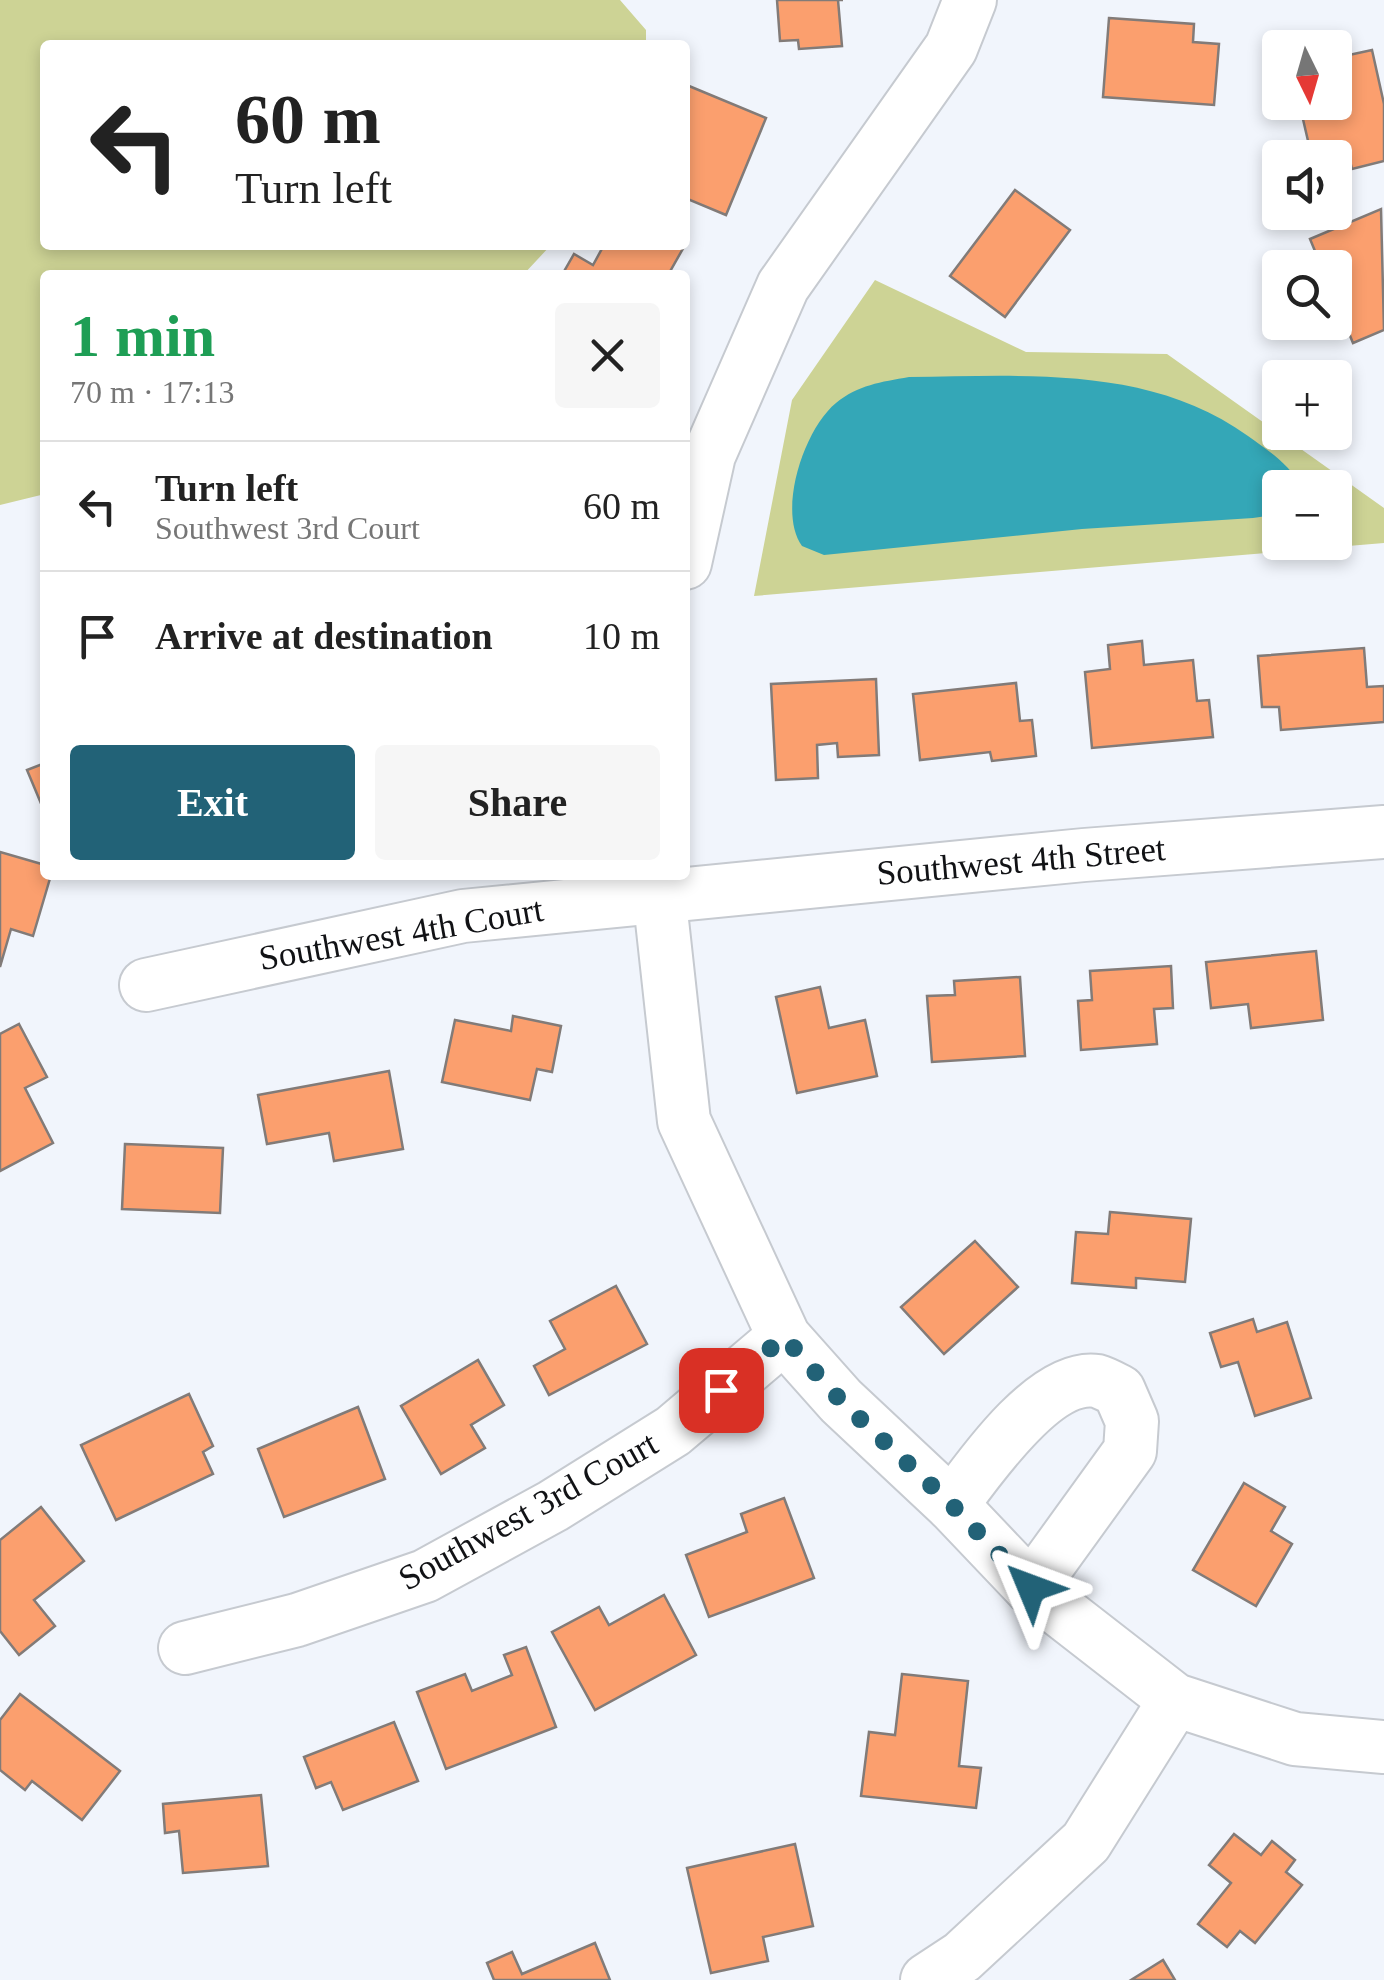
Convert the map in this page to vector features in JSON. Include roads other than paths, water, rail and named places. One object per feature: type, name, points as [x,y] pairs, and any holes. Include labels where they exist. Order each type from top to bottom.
[{"type":"street","points":[[690,540],[709,455],[783,286],[951,48],[970,0]]},
{"type":"street","name":"Southwest 4th Street","points":[[658,885],[1384,832]]},
{"type":"street","points":[[658,885],[684,1121],[784,1337],[841,1401],[952,1505],[1031,1588],[1175,1700],[1295,1739],[1384,1747]]},
{"type":"street","name":"Southwest 4th Court","points":[[146,985],[464,916],[658,885]]},
{"type":"street","name":"Southwest 3rd Court","points":[[185,1648],[297,1620],[425,1576],[553,1506],[673,1432],[784,1337]]},
{"type":"street","points":[[952,1505],[1000,1443],[1042,1400],[1075,1384],[1097,1382],[1119,1391],[1132,1421],[1130,1452],[1031,1588]]},
{"type":"street","points":[[927,1980],[962,1957],[1086,1842],[1175,1700]]},
{"type":"water","points":[[997,376],[1128,386],[1210,413],[1248,436],[1289,470],[1262,470],[1262,517],[1082,529],[824,555],[802,546],[795,531],[793,492],[798,471],[824,415],[853,392],[909,377]]}]
